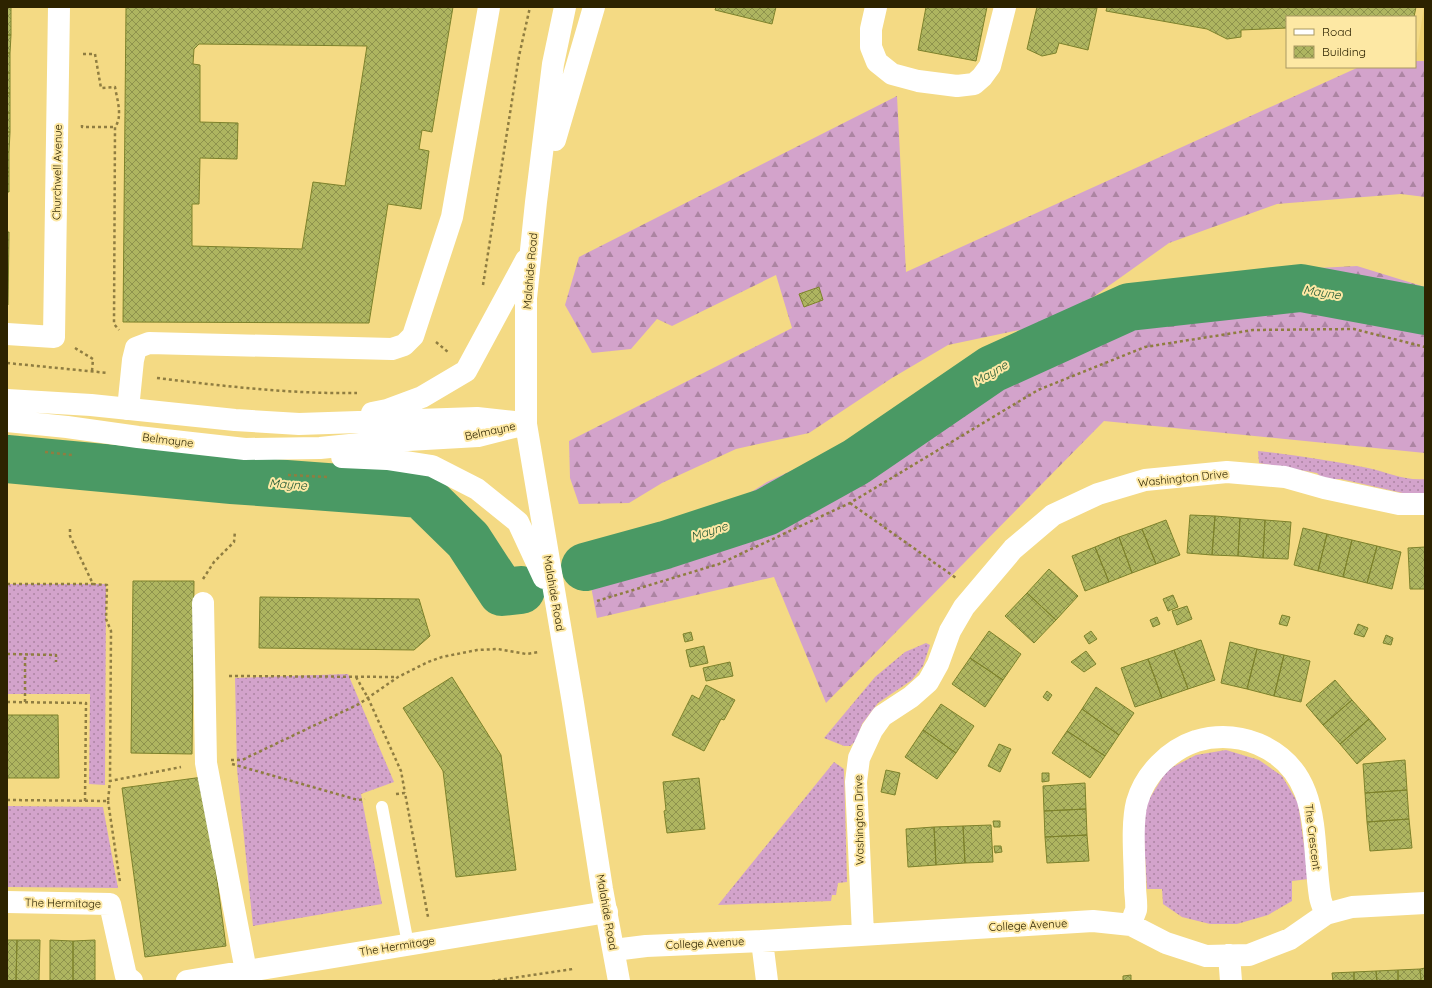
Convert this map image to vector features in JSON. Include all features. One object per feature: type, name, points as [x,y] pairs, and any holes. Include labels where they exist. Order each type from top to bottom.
[{"type":"street","name":"Churchwell Avenue","points":[[54,337],[59,7]]},
{"type":"street","points":[[128,409],[132,360],[136,348],[149,343],[392,349],[404,345],[414,333],[452,217],[489,7]]},
{"type":"street","name":"Malahide Road","points":[[565,7],[553,64],[526,298],[526,424],[564,648],[606,912],[620,981]]},
{"type":"street","name":"Malahide Road","points":[[536,202],[594,7]]},
{"type":"street","points":[[876,7],[871,29],[871,47],[877,62],[892,74],[918,81],[957,86],[974,84],[982,77],[990,66],[1005,7]]},
{"type":"street","points":[[299,424],[387,410],[422,397],[466,371],[531,250]]},
{"type":"street","points":[[7,334],[54,337]]},
{"type":"street","name":"Belmayne","points":[[7,400],[128,409],[235,420],[299,424],[477,418],[526,424]]},
{"type":"street","name":"Belmayne","points":[[7,421],[245,449],[320,448],[390,441],[478,436],[526,424]]},
{"type":"street","points":[[245,449],[319,456],[387,458],[432,466],[477,489],[518,522],[556,602]]},
{"type":"street","name":"Washington Drive","points":[[863,934],[856,782],[859,758],[872,730],[882,716],[911,697],[928,682],[938,664],[950,631],[964,606],[1014,549],[1053,516],[1098,494],[1145,480],[1227,472],[1286,477],[1324,488],[1399,504],[1425,504]]},
{"type":"street","points":[[203,603],[204,676],[214,762],[246,971]]},
{"type":"street","name":"The Crescent","points":[[1131,925],[1136,909],[1134,829],[1137,802],[1147,780],[1166,758],[1188,744],[1203,739],[1219,737],[1240,738],[1266,747],[1280,756],[1296,773],[1307,794],[1313,821],[1320,898],[1326,914]]},
{"type":"street","name":"The Hermitage","points":[[7,902],[110,904],[126,976],[132,981]]},
{"type":"street","name":"College Avenue","points":[[614,950],[646,946],[762,941],[1093,921],[1131,925],[1166,943],[1206,956],[1249,955],[1290,939],[1326,914],[1352,907],[1425,903]]},
{"type":"street","name":"The Hermitage","points":[[187,981],[606,912]]},
{"type":"street","points":[[762,941],[767,981]]},
{"type":"street","points":[[1229,956],[1231,981]]},
{"type":"lane","points":[[382,807],[408,944]]},
{"type":"path","points":[[482,290],[519,56],[530,7]]},
{"type":"path","points":[[82,54],[95,54],[101,88],[115,87],[119,112],[118,122],[115,127],[114,324],[136,348]]},
{"type":"path","points":[[82,127],[115,127]]},
{"type":"path","points":[[597,601],[719,564],[850,503],[1038,390],[1145,347],[1253,330],[1354,328],[1425,347]]},
{"type":"path","points":[[54,337],[93,358],[92,371]]},
{"type":"path","points":[[7,363],[260,390],[324,394],[360,393]]},
{"type":"path","points":[[850,503],[977,592]]},
{"type":"path","points":[[70,529],[70,536],[93,584]]},
{"type":"path","points":[[203,603],[202,581],[214,562],[234,542],[235,531]]},
{"type":"path","points":[[7,584],[107,584],[106,619],[111,631],[110,781],[108,801],[122,895],[110,904]]},
{"type":"path","points":[[110,781],[214,762],[242,760],[359,704],[398,677],[428,662],[442,657],[477,650],[498,649],[526,654],[564,648]]},
{"type":"path","points":[[7,654],[56,655],[56,662]]},
{"type":"path","points":[[25,654],[25,702]]},
{"type":"path","points":[[204,676],[398,677]]},
{"type":"path","points":[[356,677],[368,698],[401,771],[432,940]]},
{"type":"path","points":[[7,702],[86,703],[85,801]]},
{"type":"path","points":[[214,762],[358,800],[366,799]]},
{"type":"path","points":[[389,795],[405,793]]},
{"type":"path","points":[[7,800],[108,801]]},
{"type":"path","points":[[492,981],[573,969]]},
{"type":"shaded area","points":[[1425,7],[1425,70],[1416,66]]},
{"type":"green space","points":[[1416,61],[1425,61],[1425,197],[1401,194],[1277,204],[1169,243],[1058,322],[948,345],[892,378],[809,433],[736,449],[662,483],[629,503],[579,504],[570,478],[569,441],[792,328],[776,275],[672,326],[657,319],[631,349],[592,353],[565,305],[579,257],[897,96],[906,272],[1357,68],[1416,68]]},
{"type":"green space","points":[[1357,266],[1425,287],[1425,453],[1104,421],[826,703],[774,577],[597,618],[585,555],[592,549],[719,512],[767,482],[810,462],[912,404],[1020,375],[1030,352],[1130,299],[1221,279],[1298,269]]},
{"type":"green space","points":[[1258,451],[1354,465],[1410,479],[1425,479],[1425,493],[1407,494],[1341,479],[1323,479],[1317,473],[1259,463]]},
{"type":"green space","points":[[7,584],[106,584],[105,785],[89,784],[90,694],[7,694]]},
{"type":"green space","points":[[926,643],[930,645],[923,666],[912,680],[878,703],[862,724],[856,741],[850,746],[844,746],[824,738],[875,677],[905,652]]},
{"type":"green space","points":[[348,674],[394,782],[361,794],[382,904],[253,926],[237,769],[235,678]]},
{"type":"green space","points":[[1226,750],[1259,760],[1282,776],[1298,803],[1309,879],[1292,881],[1292,901],[1268,915],[1237,924],[1210,924],[1182,917],[1163,904],[1162,889],[1147,889],[1143,823],[1148,801],[1167,770],[1196,755]]},
{"type":"green space","points":[[834,762],[844,769],[847,882],[838,883],[836,895],[832,895],[831,901],[718,905]]},
{"type":"green space","points":[[7,806],[103,807],[118,888],[7,887]]},
{"type":"building","points":[[7,7],[11,7],[11,35],[7,35]]},
{"type":"building","points":[[126,7],[453,7],[432,132],[422,130],[419,149],[429,151],[421,209],[388,204],[369,323],[123,322]],"holes":[[[199,44],[367,46],[345,186],[313,182],[302,249],[192,246],[192,204],[199,204],[200,158],[237,159],[238,123],[200,122],[200,65],[193,64],[194,49]]]},
{"type":"building","points":[[716,7],[776,7],[772,24],[715,10]]},
{"type":"building","points":[[926,7],[987,7],[976,61],[918,50]]},
{"type":"building","points":[[1037,7],[1097,8],[1088,50],[1059,43],[1056,53],[1042,56],[1027,49]]},
{"type":"building","points":[[1107,7],[1416,7],[1414,16],[1286,16],[1286,28],[1241,30],[1241,37],[1227,39],[1207,29],[1106,11]]},
{"type":"building","points":[[7,35],[11,35],[10,53],[7,53]]},
{"type":"building","points":[[7,53],[10,53],[10,73],[7,73]]},
{"type":"building","points":[[7,73],[10,73],[10,93],[7,93]]},
{"type":"building","points":[[7,93],[10,93],[10,113],[7,113]]},
{"type":"building","points":[[7,113],[10,113],[10,132],[7,132]]},
{"type":"building","points":[[7,132],[10,132],[9,152],[7,152]]},
{"type":"building","points":[[7,152],[9,152],[9,172],[7,172]]},
{"type":"building","points":[[7,172],[9,172],[9,192],[7,192]]},
{"type":"building","points":[[7,232],[9,232],[8,305],[7,304]]},
{"type":"building","points":[[819,287],[823,300],[804,307],[799,294]]},
{"type":"building","points":[[1190,515],[1215,516],[1212,555],[1187,553]]},
{"type":"building","points":[[1215,516],[1240,518],[1238,556],[1212,555]]},
{"type":"building","points":[[1240,518],[1265,520],[1263,558],[1238,556]]},
{"type":"building","points":[[1166,520],[1180,555],[1156,564],[1142,529]]},
{"type":"building","points":[[1265,520],[1291,522],[1288,559],[1263,558]]},
{"type":"building","points":[[1303,528],[1327,534],[1318,571],[1294,565]]},
{"type":"building","points":[[1142,529],[1156,564],[1132,573],[1119,537]]},
{"type":"building","points":[[1327,534],[1352,540],[1343,577],[1318,571]]},
{"type":"building","points":[[1119,537],[1132,573],[1109,582],[1095,547]]},
{"type":"building","points":[[1352,540],[1377,546],[1367,583],[1343,577]]},
{"type":"building","points":[[1377,546],[1401,552],[1392,589],[1367,583]]},
{"type":"building","points":[[1095,547],[1109,582],[1085,591],[1072,556]]},
{"type":"building","points":[[1425,547],[1425,589],[1410,589],[1408,548]]},
{"type":"building","points":[[1049,569],[1078,596],[1056,620],[1027,593]]},
{"type":"building","points":[[133,581],[194,581],[192,754],[131,753]]},
{"type":"building","points":[[1027,593],[1056,620],[1034,643],[1005,616]]},
{"type":"building","points":[[1173,595],[1178,607],[1168,611],[1163,599]]},
{"type":"building","points":[[260,597],[419,599],[430,636],[414,650],[259,648]]},
{"type":"building","points":[[1187,606],[1192,619],[1177,625],[1172,611]]},
{"type":"building","points":[[1282,615],[1290,617],[1287,626],[1279,624]]},
{"type":"building","points":[[1157,617],[1160,624],[1153,627],[1150,620]]},
{"type":"building","points":[[1358,624],[1368,628],[1364,637],[1354,634]]},
{"type":"building","points":[[989,631],[1021,654],[1003,680],[970,658]]},
{"type":"building","points":[[1091,631],[1097,639],[1089,644],[1084,636]]},
{"type":"building","points":[[691,632],[693,640],[685,642],[683,634]]},
{"type":"building","points":[[1386,635],[1393,638],[1391,645],[1383,643]]},
{"type":"building","points":[[1201,640],[1215,680],[1188,689],[1174,650]]},
{"type":"building","points":[[1230,642],[1257,649],[1247,689],[1221,683]]},
{"type":"building","points":[[704,646],[708,663],[690,667],[686,650]]},
{"type":"building","points":[[1257,649],[1284,655],[1274,696],[1247,689]]},
{"type":"building","points":[[1174,650],[1188,689],[1162,698],[1148,659]]},
{"type":"building","points":[[1086,651],[1096,664],[1084,672],[1071,662]]},
{"type":"building","points":[[1284,655],[1310,661],[1301,702],[1274,696]]},
{"type":"building","points":[[970,658],[1003,680],[985,707],[952,684]]},
{"type":"building","points":[[1148,659],[1162,698],[1135,707],[1121,668]]},
{"type":"building","points":[[730,662],[733,676],[706,681],[703,668]]},
{"type":"building","points":[[452,677],[501,755],[516,870],[456,877],[443,771],[403,708]]},
{"type":"building","points":[[1335,680],[1352,700],[1323,725],[1306,705]]},
{"type":"building","points":[[706,685],[735,700],[724,720],[721,719],[704,751],[672,735],[692,695],[699,699]]},
{"type":"building","points":[[1096,687],[1134,713],[1119,735],[1082,709]]},
{"type":"building","points":[[1047,691],[1052,695],[1048,701],[1043,697]]},
{"type":"building","points":[[1352,700],[1369,719],[1340,744],[1323,725]]},
{"type":"building","points":[[941,704],[974,726],[956,753],[923,730]]},
{"type":"building","points":[[1082,709],[1119,735],[1105,756],[1067,731]]},
{"type":"building","points":[[7,715],[58,715],[59,778],[7,778]]},
{"type":"building","points":[[1369,719],[1386,739],[1357,764],[1340,744]]},
{"type":"building","points":[[923,730],[956,753],[937,779],[905,757]]},
{"type":"building","points":[[1067,731],[1105,756],[1090,778],[1052,753]]},
{"type":"building","points":[[999,744],[1011,749],[1000,772],[988,766]]},
{"type":"building","points":[[1405,760],[1407,790],[1365,793],[1363,764]]},
{"type":"building","points":[[886,770],[900,773],[895,795],[881,792]]},
{"type":"building","points":[[1042,773],[1049,773],[1049,781],[1042,782]]},
{"type":"building","points":[[203,777],[226,946],[145,957],[122,788]]},
{"type":"building","points":[[699,778],[705,829],[667,833],[664,811],[666,810],[663,782]]},
{"type":"building","points":[[1085,783],[1086,809],[1044,811],[1043,786]]},
{"type":"building","points":[[1407,790],[1409,819],[1367,822],[1365,793]]},
{"type":"building","points":[[1086,809],[1087,835],[1045,837],[1044,811]]},
{"type":"building","points":[[1409,819],[1412,848],[1370,851],[1367,822]]},
{"type":"building","points":[[993,821],[1000,821],[1000,827],[994,827]]},
{"type":"building","points":[[991,825],[993,862],[965,863],[963,826]]},
{"type":"building","points":[[963,826],[965,863],[936,865],[934,827]]},
{"type":"building","points":[[934,827],[936,865],[908,867],[906,829]]},
{"type":"building","points":[[1087,835],[1089,861],[1047,863],[1045,837]]},
{"type":"building","points":[[994,846],[1001,846],[1002,852],[995,853]]},
{"type":"building","points":[[7,940],[17,940],[16,981],[7,981]]},
{"type":"building","points":[[17,940],[40,940],[39,981],[16,981]]},
{"type":"building","points":[[50,940],[73,941],[73,981],[50,981]]},
{"type":"building","points":[[95,940],[95,981],[73,981],[73,941]]},
{"type":"building","points":[[1425,968],[1425,981],[1421,981],[1420,969]]},
{"type":"building","points":[[1420,969],[1421,981],[1398,981],[1398,970]]},
{"type":"building","points":[[1398,970],[1398,981],[1377,981],[1376,971]]},
{"type":"building","points":[[1376,971],[1377,981],[1354,981],[1354,972]]},
{"type":"building","points":[[1354,972],[1354,981],[1333,981],[1332,973]]},
{"type":"building","points":[[1131,975],[1131,981],[1123,981],[1123,976]]},
{"type":"waterway","name":"Mayne","points":[[585,567],[665,545],[766,512],[856,462],[992,369],[1129,307],[1301,288],[1425,311]]},
{"type":"waterway","name":"Mayne","points":[[7,459],[232,480],[421,494],[468,540],[502,592],[521,590]]}]
